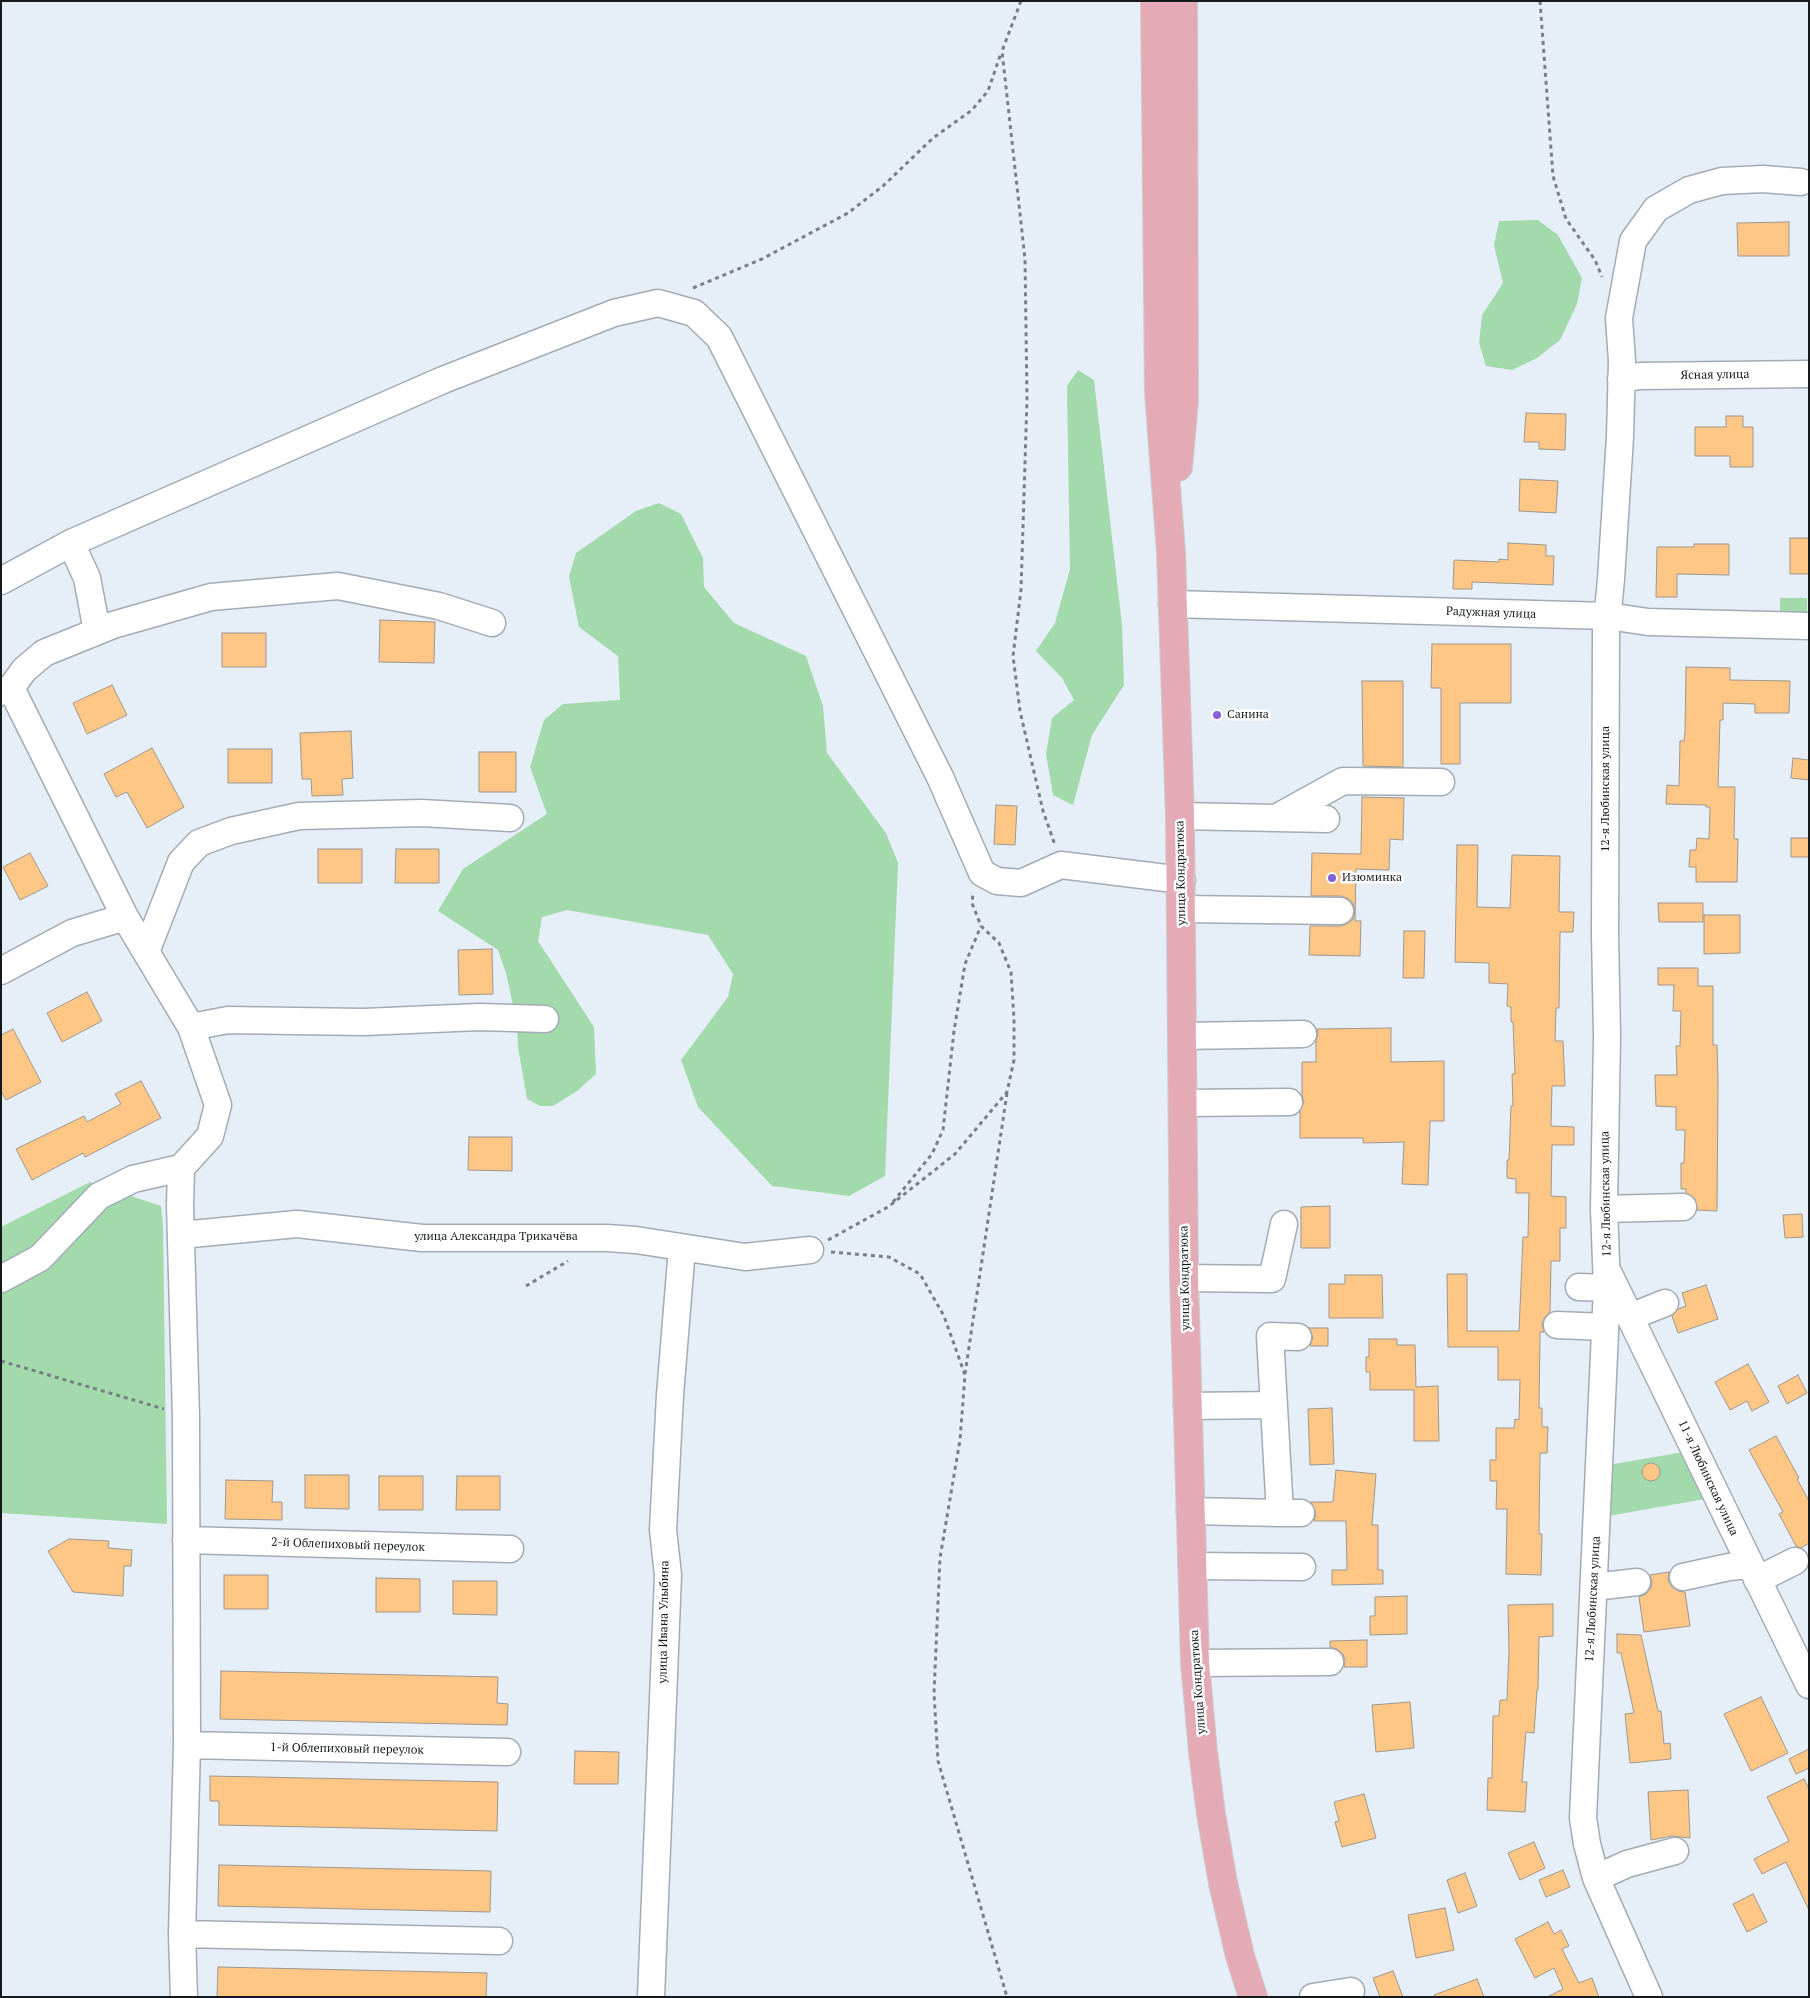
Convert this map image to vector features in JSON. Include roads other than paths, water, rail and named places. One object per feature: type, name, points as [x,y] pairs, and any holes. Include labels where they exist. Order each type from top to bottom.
[{"type":"main road","points":[[1155,1],[1159,393],[1171,553]]},
{"type":"main road","points":[[1171,553],[1184,401],[1183,1]]},
{"type":"main road","name":"улица Кондратюка","points":[[1171,553],[1182,880],[1184,1278],[1195,1663],[1203,1752],[1212,1822],[1223,1883],[1240,1956],[1253,1997]]},
{"type":"street","name":"12-я Любинская улица","points":[[1649,1997],[1596,1878],[1582,1818],[1607,1280],[1604,1208],[1607,1036],[1605,914],[1606,632],[1620,437],[1622,361],[1619,318],[1633,241],[1656,209],[1689,190],[1722,180],[1762,179],[1801,182]]},
{"type":"street","points":[[1,581],[71,543],[443,380],[614,313],[658,303],[694,313],[718,337],[940,777],[982,873],[997,881],[1021,883],[1062,865],[1182,880]]},
{"type":"street","name":"Ясная улица","points":[[1621,379],[1640,376],[1809,374]]},
{"type":"street","points":[[71,543],[87,578],[97,631]]},
{"type":"street","points":[[1,1279],[40,1258],[99,1196],[133,1178],[181,1168],[210,1136],[218,1106],[191,1027],[125,917],[6,690],[24,670],[44,653],[97,631],[211,597],[338,586],[439,606],[492,623]]},
{"type":"street","name":"Радужная улица","points":[[1172,604],[1608,616],[1648,622],[1809,626]]},
{"type":"street","points":[[1276,818],[1343,781],[1441,782]]},
{"type":"street","points":[[146,952],[181,862],[199,843],[232,831],[299,816],[422,813],[510,818]]},
{"type":"street","points":[[1180,816],[1326,819]]},
{"type":"street","points":[[1182,908],[1340,911]]},
{"type":"street","points":[[1,970],[72,933],[125,917]]},
{"type":"street","points":[[191,1027],[228,1020],[364,1022],[479,1018],[545,1019]]},
{"type":"street","points":[[1183,1036],[1303,1034]]},
{"type":"street","points":[[1183,1103],[1289,1102]]},
{"type":"street","points":[[181,1168],[180,1206],[186,1416],[186,1745],[182,1934],[184,1997]]},
{"type":"street","points":[[1604,1208],[1683,1207]]},
{"type":"street","name":"улица Александра Трикачёва","points":[[182,1235],[298,1224],[422,1238],[607,1238],[636,1240],[745,1257],[810,1250]]},
{"type":"street","points":[[1184,1278],[1272,1279],[1284,1224]]},
{"type":"street","name":"улица Ивана Улыбина","points":[[651,1997],[668,1575],[663,1530],[670,1394],[682,1248]]},
{"type":"street","points":[[1579,1287],[1607,1280]]},
{"type":"street","name":"11-я Любинская улица","points":[[1607,1280],[1630,1317],[1809,1685]]},
{"type":"street","points":[[1630,1317],[1665,1303]]},
{"type":"street","points":[[1557,1325],[1605,1327]]},
{"type":"street","points":[[1190,1511],[1290,1513],[1274,1405],[1270,1336],[1298,1337]]},
{"type":"street","points":[[1187,1406],[1274,1405]]},
{"type":"street","name":"2-й Облепиховый переулок","points":[[186,1540],[510,1549]]},
{"type":"street","points":[[1683,1577],[1729,1567],[1754,1573],[1795,1561]]},
{"type":"street","points":[[1192,1566],[1302,1567]]},
{"type":"street","points":[[1594,1587],[1637,1582]]},
{"type":"street","points":[[1195,1663],[1330,1662]]},
{"type":"street","name":"1-й Облепиховый переулок","points":[[186,1745],[507,1752]]},
{"type":"street","points":[[1596,1878],[1627,1864],[1675,1850]]},
{"type":"street","points":[[182,1934],[499,1941]]},
{"type":"street","points":[[1313,1997],[1351,1991]]},
{"type":"place","name":"Санина","points":[[1217,715]]},
{"type":"place","name":"Изюминка","points":[[1332,878]]}]
